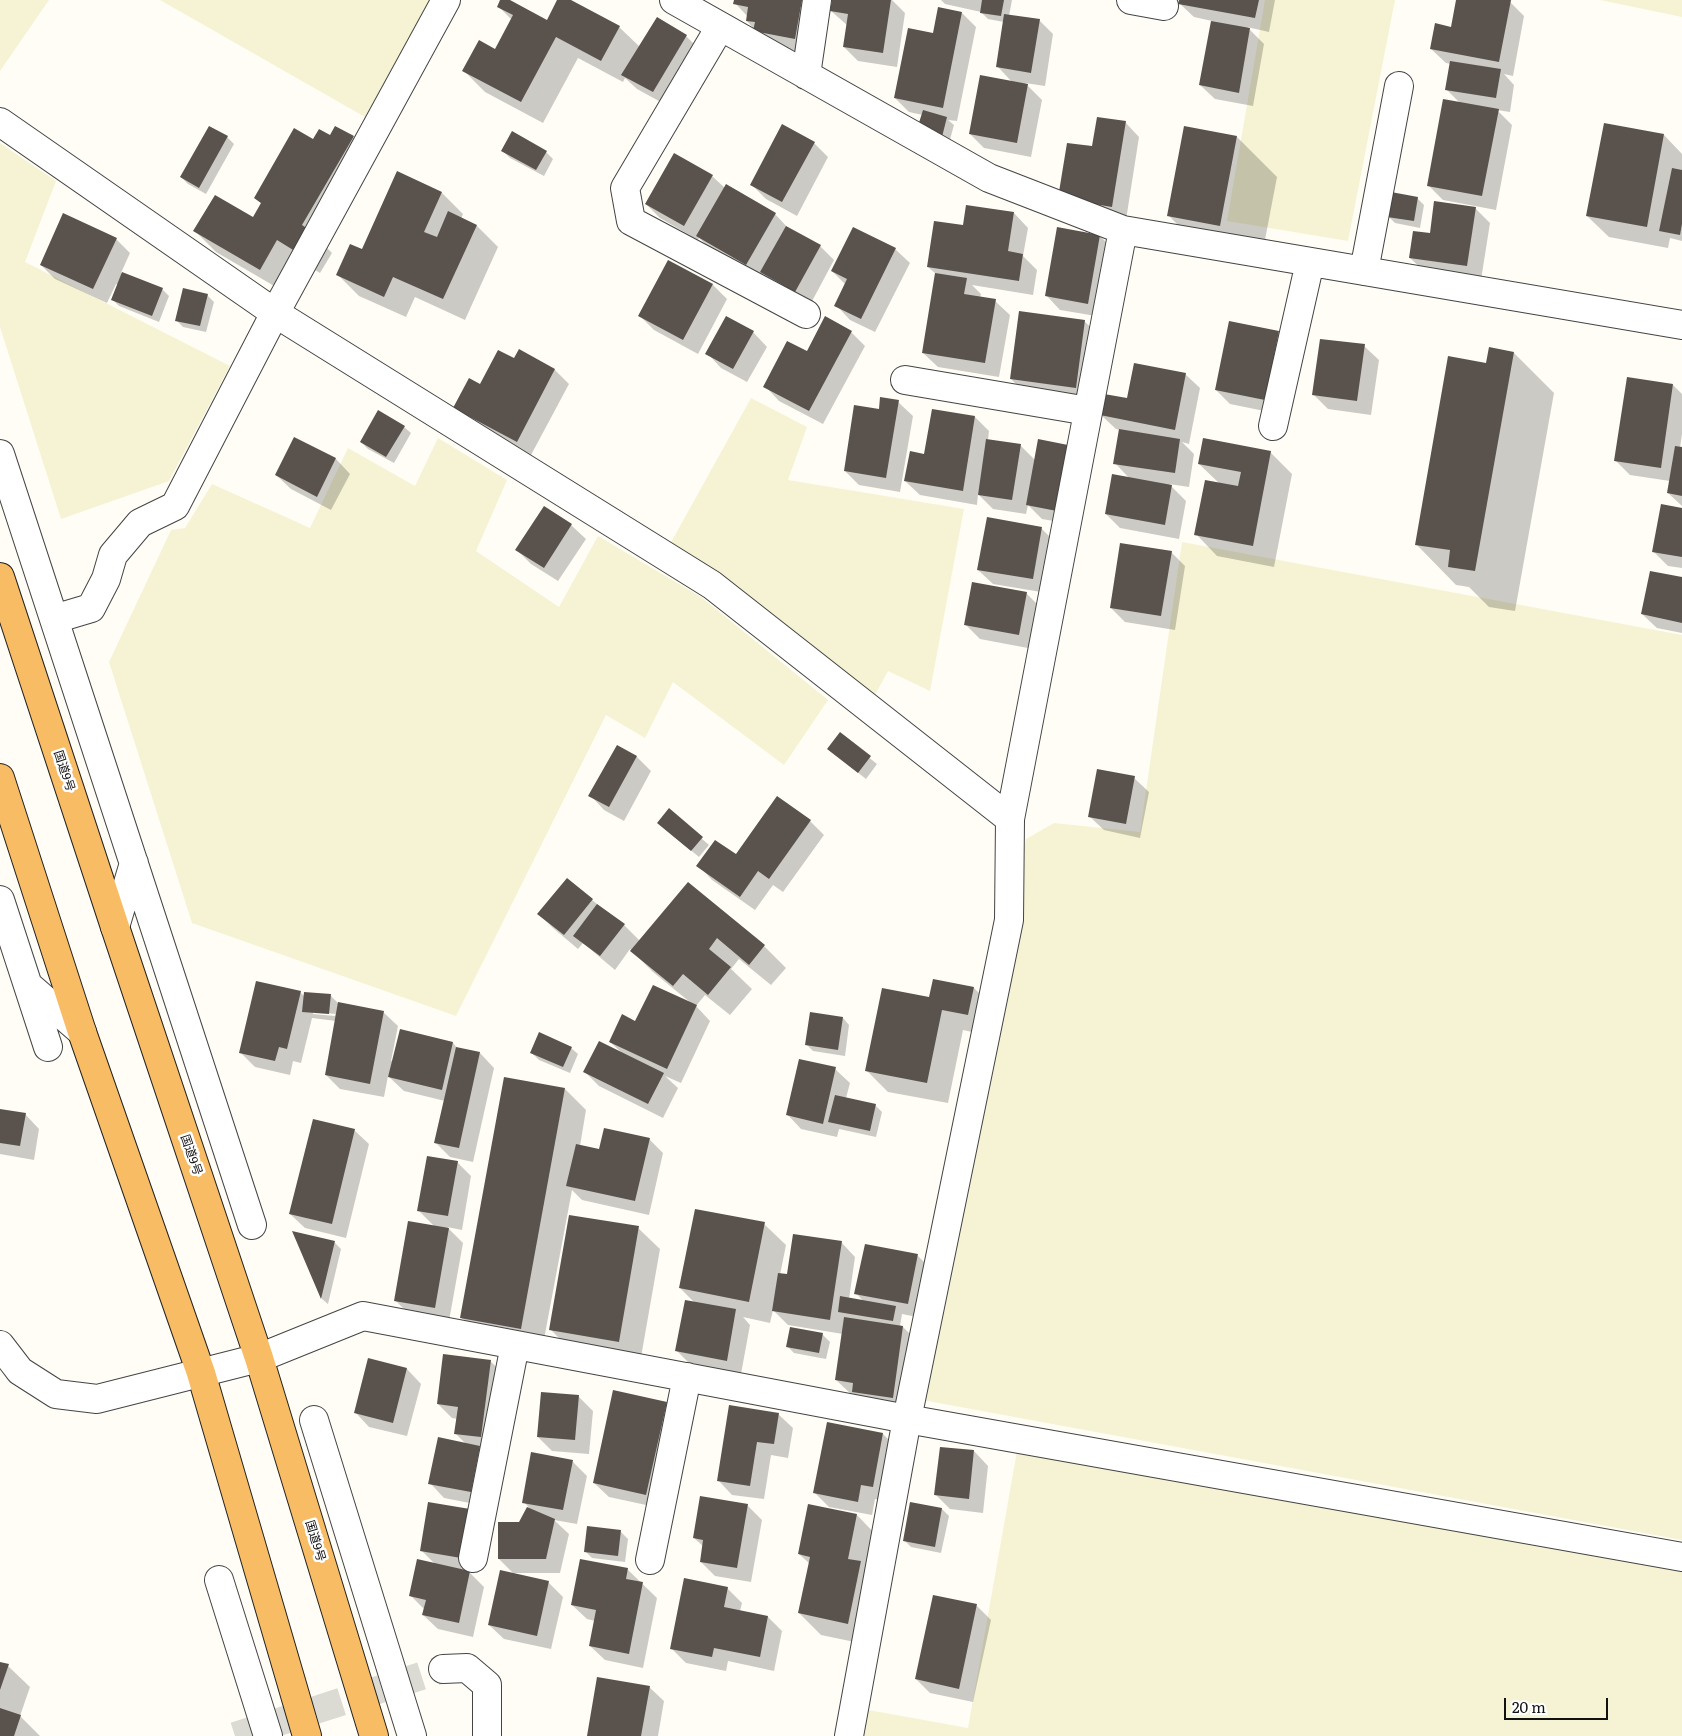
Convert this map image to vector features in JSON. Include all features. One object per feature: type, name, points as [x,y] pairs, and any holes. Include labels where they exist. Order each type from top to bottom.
[{"type":"highway","name":"国道9号","points":[[0,577],[259,1358],[374,1736]]},
{"type":"highway","points":[[0,778],[82,1032],[201,1373],[307,1736]]},
{"type":"street","points":[[54,619],[91,608],[106,579],[113,555],[140,523],[175,506],[275,313],[446,0]]},
{"type":"street","points":[[674,0],[989,178],[1122,230],[1682,325]]},
{"type":"street","points":[[806,75],[817,0]]},
{"type":"street","points":[[1131,0],[1164,6]]},
{"type":"street","points":[[720,27],[625,188],[632,221],[806,314]]},
{"type":"street","points":[[1364,271],[1399,86]]},
{"type":"street","points":[[0,122],[275,313],[712,585],[1010,819]]},
{"type":"street","points":[[849,1736],[907,1419],[1009,920],[1010,819],[1122,230]]},
{"type":"street","points":[[1273,426],[1310,262]]},
{"type":"street","points":[[905,380],[1088,412]]},
{"type":"street","points":[[0,454],[252,1225]]},
{"type":"street","points":[[115,928],[134,864]]},
{"type":"street","points":[[0,900],[48,1047]]},
{"type":"street","points":[[28,985],[82,1032]]},
{"type":"street","points":[[0,1346],[20,1370],[56,1394],[97,1399],[259,1358],[363,1316],[907,1419],[1682,1557]]},
{"type":"street","points":[[472,1558],[515,1345]]},
{"type":"street","points":[[650,1560],[687,1377]]},
{"type":"street","points":[[314,1420],[412,1736]]},
{"type":"street","points":[[299,1490],[346,1524]]},
{"type":"street","points":[[219,1580],[268,1736]]},
{"type":"street","points":[[443,1669],[467,1668],[487,1685],[487,1736]]},
{"type":"shaded area","points":[[0,0],[49,0],[0,71]]},
{"type":"shaded area","points":[[160,0],[430,0],[365,117]]},
{"type":"shaded area","points":[[1265,0],[1395,0],[1348,241],[1227,221]]},
{"type":"shaded area","points":[[1600,0],[1682,0],[1682,17]]},
{"type":"shaded area","points":[[0,143],[56,181],[25,262],[230,366],[169,481],[61,519],[0,327]]},
{"type":"shaded area","points":[[751,398],[807,427],[788,480],[964,509],[930,691],[888,671],[875,695],[718,576],[669,546]]},
{"type":"shaded area","points":[[438,438],[507,480],[476,551],[559,607],[598,536],[701,597],[828,700],[784,765],[673,682],[645,738],[606,715],[456,1016],[192,923],[109,662],[171,530],[185,528],[212,484],[310,528],[348,448],[415,486]]},
{"type":"shaded area","points":[[1182,542],[1682,635],[1682,1540],[922,1400],[979,1103],[1026,839],[1054,823],[1140,832]]},
{"type":"shaded area","points":[[1017,1451],[1682,1572],[1682,1736],[858,1736],[863,1709],[968,1728]]},
{"type":"building","points":[[500,0],[510,0],[547,20],[557,0],[571,0],[620,26],[601,61],[556,37],[521,102],[462,71],[479,40],[495,49],[513,15],[497,7]]},
{"type":"building","points":[[734,0],[802,0],[795,39],[753,31],[755,22],[746,21],[748,7],[733,4]]},
{"type":"building","points":[[832,0],[891,0],[883,53],[843,47],[848,14],[830,11]]},
{"type":"building","points":[[982,0],[1004,0],[1001,16],[980,13]]},
{"type":"building","points":[[1179,0],[1259,0],[1255,18],[1178,4]]},
{"type":"building","points":[[1456,0],[1511,0],[1499,62],[1430,49],[1435,23],[1451,27]]},
{"type":"building","points":[[938,7],[962,12],[943,108],[894,98],[908,28],[933,33]]},
{"type":"building","points":[[1004,14],[1040,19],[1031,73],[996,67]]},
{"type":"building","points":[[657,17],[687,35],[653,92],[621,75]]},
{"type":"building","points":[[1211,21],[1250,28],[1239,93],[1199,85]]},
{"type":"building","points":[[1450,61],[1501,69],[1496,98],[1445,90]]},
{"type":"building","points":[[980,75],[1028,84],[1017,143],[969,134]]},
{"type":"building","points":[[1443,99],[1499,109],[1482,196],[1427,186]]},
{"type":"building","points":[[923,110],[947,117],[942,137],[917,129]]},
{"type":"building","points":[[1097,117],[1126,121],[1112,207],[1058,198],[1067,143],[1092,146]]},
{"type":"building","points":[[1604,123],[1664,134],[1647,227],[1586,216]]},
{"type":"building","points":[[782,124],[815,142],[782,202],[750,185]]},
{"type":"building","points":[[209,126],[228,136],[199,188],[180,177]]},
{"type":"building","points":[[335,126],[354,136],[302,225],[311,231],[298,253],[277,240],[260,270],[193,231],[215,195],[253,217],[261,203],[254,198],[294,128],[313,139],[319,129],[330,135]]},
{"type":"building","points":[[1184,126],[1237,136],[1220,226],[1167,216]]},
{"type":"building","points":[[512,131],[547,151],[536,170],[501,151]]},
{"type":"building","points":[[674,153],[713,175],[684,226],[645,204]]},
{"type":"building","points":[[1672,168],[1682,170],[1682,224],[1680,235],[1659,231]]},
{"type":"building","points":[[397,171],[442,192],[424,232],[437,237],[448,211],[477,225],[443,299],[393,277],[384,297],[336,275],[350,244],[362,249]]},
{"type":"building","points":[[726,184],[776,213],[746,265],[696,236]]},
{"type":"building","points":[[1391,192],[1418,197],[1414,221],[1387,217]]},
{"type":"building","points":[[1434,201],[1476,207],[1467,266],[1409,258],[1413,231],[1430,233]]},
{"type":"building","points":[[966,205],[1014,212],[1008,251],[1023,254],[1019,281],[927,267],[934,221],[963,225]]},
{"type":"building","points":[[63,213],[117,238],[93,289],[40,265]]},
{"type":"building","points":[[786,226],[821,245],[795,292],[760,272]]},
{"type":"building","points":[[853,227],[896,248],[861,319],[834,306],[847,279],[831,271]]},
{"type":"building","points":[[1057,227],[1100,235],[1088,304],[1045,296]]},
{"type":"building","points":[[668,260],[713,284],[683,340],[638,316]]},
{"type":"building","points":[[122,272],[163,288],[152,316],[111,300]]},
{"type":"building","points":[[935,273],[967,278],[964,294],[996,299],[985,363],[922,353]]},
{"type":"building","points":[[183,288],[208,294],[200,326],[175,321]]},
{"type":"building","points":[[1019,311],[1085,320],[1076,388],[1010,379]]},
{"type":"building","points":[[726,316],[754,331],[733,369],[705,354]]},
{"type":"building","points":[[825,316],[852,331],[809,411],[763,387],[787,341],[807,351]]},
{"type":"building","points":[[1229,321],[1279,331],[1265,400],[1215,390]]},
{"type":"building","points":[[1320,339],[1365,344],[1357,401],[1312,395]]},
{"type":"building","points":[[1489,347],[1514,352],[1475,571],[1448,567],[1450,550],[1415,545],[1448,356],[1486,363]]},
{"type":"building","points":[[519,349],[555,369],[517,442],[453,408],[469,378],[480,384],[498,350],[514,358]]},
{"type":"building","points":[[1134,363],[1186,373],[1175,430],[1100,415],[1104,394],[1127,398]]},
{"type":"building","points":[[1627,377],[1673,384],[1661,468],[1614,461]]},
{"type":"building","points":[[880,397],[899,400],[886,478],[844,471],[854,405],[879,409]]},
{"type":"building","points":[[932,409],[975,416],[963,491],[904,481],[910,451],[924,454]]},
{"type":"building","points":[[378,410],[405,426],[386,457],[360,442]]},
{"type":"building","points":[[1119,429],[1180,439],[1175,473],[1113,464]]},
{"type":"building","points":[[294,437],[336,458],[317,497],[275,475]]},
{"type":"building","points":[[1203,438],[1271,451],[1253,546],[1194,535],[1205,480],[1238,486],[1241,472],[1198,464]]},
{"type":"building","points":[[986,439],[1021,444],[1012,500],[978,495]]},
{"type":"building","points":[[1038,439],[1073,446],[1062,512],[1026,505]]},
{"type":"building","points":[[1675,446],[1682,447],[1682,496],[1667,493]]},
{"type":"building","points":[[1112,474],[1172,485],[1165,525],[1105,514]]},
{"type":"building","points":[[1661,504],[1682,508],[1682,557],[1652,552]]},
{"type":"building","points":[[544,506],[572,524],[544,568],[515,550]]},
{"type":"building","points":[[987,517],[1042,527],[1033,579],[977,570]]},
{"type":"building","points":[[1120,543],[1172,551],[1161,616],[1110,608]]},
{"type":"building","points":[[1650,571],[1682,577],[1682,623],[1641,614]]},
{"type":"building","points":[[972,582],[1027,592],[1019,635],[964,625]]},
{"type":"building","points":[[840,732],[871,756],[858,773],[827,749]]},
{"type":"building","points":[[617,745],[637,756],[609,807],[588,796]]},
{"type":"building","points":[[1097,769],[1135,776],[1126,824],[1088,817]]},
{"type":"building","points":[[777,796],[811,820],[769,879],[758,871],[740,897],[696,866],[715,840],[736,854]]},
{"type":"building","points":[[669,808],[703,837],[691,851],[657,823]]},
{"type":"building","points":[[567,878],[593,899],[564,935],[537,914]]},
{"type":"building","points":[[688,882],[765,945],[749,965],[717,938],[709,949],[731,967],[708,995],[683,974],[673,986],[630,951]]},
{"type":"building","points":[[597,904],[625,924],[600,956],[573,936]]},
{"type":"building","points":[[933,979],[974,987],[968,1015],[942,1010],[927,1083],[865,1071],[882,988],[929,997]]},
{"type":"building","points":[[256,981],[301,991],[287,1049],[279,1047],[275,1061],[239,1053]]},
{"type":"building","points":[[653,985],[697,1005],[667,1069],[609,1042],[622,1014],[635,1021]]},
{"type":"building","points":[[304,992],[331,994],[329,1014],[302,1012]]},
{"type":"building","points":[[338,1002],[384,1011],[370,1084],[325,1075]]},
{"type":"building","points":[[810,1012],[843,1017],[838,1050],[805,1045]]},
{"type":"building","points":[[400,1029],[453,1042],[442,1090],[388,1077]]},
{"type":"building","points":[[539,1032],[572,1047],[563,1067],[530,1053]]},
{"type":"building","points":[[599,1041],[664,1073],[648,1104],[583,1072]]},
{"type":"building","points":[[456,1047],[480,1052],[459,1148],[434,1143]]},
{"type":"building","points":[[799,1059],[836,1067],[823,1124],[786,1115]]},
{"type":"building","points":[[504,1077],[565,1088],[521,1329],[460,1318]]},
{"type":"building","points":[[835,1095],[876,1104],[870,1131],[828,1122]]},
{"type":"building","points":[[0,1109],[26,1113],[20,1146],[0,1143]]},
{"type":"building","points":[[313,1119],[355,1129],[332,1224],[289,1214]]},
{"type":"building","points":[[604,1128],[650,1138],[635,1201],[566,1186],[576,1144],[599,1149]]},
{"type":"building","points":[[427,1156],[458,1161],[448,1216],[417,1211]]},
{"type":"building","points":[[695,1209],[765,1222],[749,1302],[679,1288]]},
{"type":"building","points":[[569,1215],[639,1226],[619,1342],[549,1330]]},
{"type":"building","points":[[408,1221],[449,1228],[435,1308],[394,1301]]},
{"type":"building","points":[[292,1231],[335,1241],[321,1299]]},
{"type":"building","points":[[793,1234],[842,1241],[830,1320],[772,1311],[778,1273],[787,1274]]},
{"type":"building","points":[[865,1244],[918,1254],[908,1304],[854,1294]]},
{"type":"building","points":[[840,1296],[896,1306],[893,1321],[838,1312]]},
{"type":"building","points":[[685,1300],[736,1309],[727,1361],[675,1351]]},
{"type":"building","points":[[844,1317],[903,1326],[893,1398],[852,1392],[853,1383],[835,1380]]},
{"type":"building","points":[[790,1327],[823,1333],[819,1353],[786,1347]]},
{"type":"building","points":[[443,1354],[491,1360],[481,1437],[454,1434],[458,1407],[437,1404]]},
{"type":"building","points":[[368,1358],[407,1368],[393,1423],[354,1413]]},
{"type":"building","points":[[613,1390],[667,1402],[646,1495],[593,1483]]},
{"type":"building","points":[[541,1392],[579,1395],[575,1440],[537,1437]]},
{"type":"building","points":[[729,1405],[779,1413],[774,1444],[757,1442],[750,1486],[717,1481]]},
{"type":"building","points":[[827,1422],[883,1433],[873,1487],[861,1485],[858,1502],[813,1493]]},
{"type":"building","points":[[438,1437],[480,1446],[471,1492],[428,1484]]},
{"type":"building","points":[[940,1447],[974,1450],[969,1499],[934,1495]]},
{"type":"building","points":[[531,1452],[573,1460],[563,1510],[522,1503]]},
{"type":"building","points":[[700,1496],[748,1504],[737,1568],[700,1562],[703,1540],[693,1538]]},
{"type":"building","points":[[428,1502],[470,1509],[461,1558],[420,1551]]},
{"type":"building","points":[[910,1502],[942,1508],[935,1547],[903,1541]]},
{"type":"building","points":[[808,1504],[857,1514],[848,1559],[861,1561],[848,1624],[798,1613],[810,1557],[798,1554]]},
{"type":"building","points":[[527,1507],[555,1519],[546,1559],[498,1559],[498,1522],[519,1522]]},
{"type":"building","points":[[587,1526],[621,1530],[618,1556],[584,1552]]},
{"type":"building","points":[[417,1559],[470,1571],[459,1623],[422,1615],[426,1600],[409,1596]]},
{"type":"building","points":[[580,1559],[628,1568],[626,1579],[643,1582],[629,1654],[589,1646],[596,1610],[571,1605]]},
{"type":"building","points":[[500,1570],[549,1581],[537,1636],[488,1625]]},
{"type":"building","points":[[684,1578],[728,1587],[724,1607],[768,1616],[760,1657],[714,1648],[712,1657],[670,1649]]},
{"type":"building","points":[[933,1595],[977,1604],[959,1689],[915,1679]]},
{"type":"building","points":[[0,1662],[9,1664],[0,1690]]},
{"type":"building","points":[[597,1677],[650,1686],[641,1736],[587,1736]]},
{"type":"building","points":[[0,1708],[21,1715],[14,1736],[0,1736]]},
{"type":"tunnel","points":[[235,1736],[443,1669]]}]
